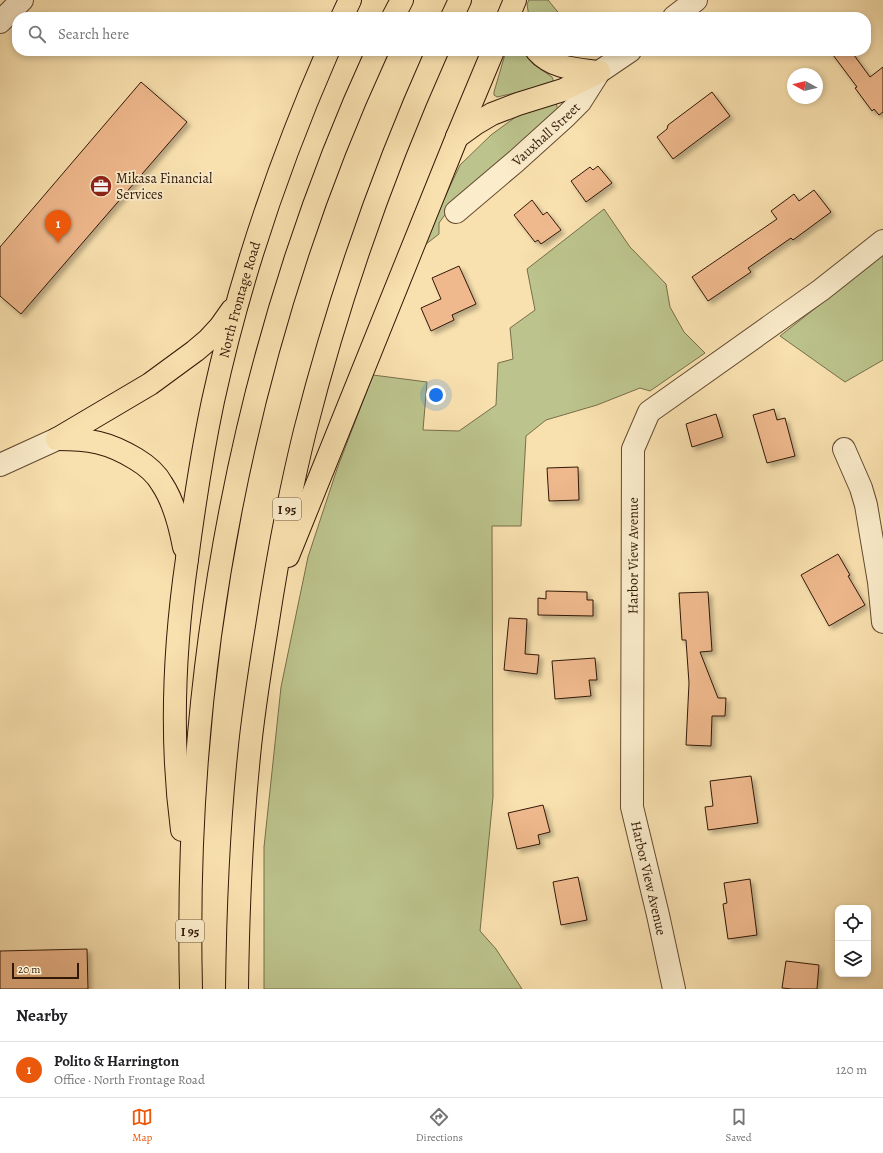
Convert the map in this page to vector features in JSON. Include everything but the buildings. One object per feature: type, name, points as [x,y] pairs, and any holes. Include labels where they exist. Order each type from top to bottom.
[{"type":"main road","points":[[344,12],[350,0]]},
{"type":"main road","points":[[396,12],[402,0]]},
{"type":"main road","points":[[454,12],[460,0]]},
{"type":"main road","name":"North Frontage Road","points":[[190,872],[181,824],[175,739],[177,656],[183,585],[199,479],[213,401],[239,301],[256,244],[286,154],[326,56]]},
{"type":"main road","name":"I 95","points":[[191,989],[190,872],[194,795],[206,671],[223,552],[240,466],[268,351],[303,238],[336,147],[375,56]]},
{"type":"main road","name":"I 95","points":[[238,989],[238,911],[243,822],[249,758],[256,696],[285,522],[311,407],[353,270],[386,176],[417,95],[434,56]]},
{"type":"main road","points":[[271,599],[491,56]]},
{"type":"main road","points":[[542,56],[555,64],[574,69],[599,72]]},
{"type":"main road","points":[[457,137],[492,114],[563,90],[599,72]]},
{"type":"main road","points":[[57,438],[150,384],[195,351],[220,327],[239,301]]},
{"type":"main road","points":[[57,438],[93,441],[111,446],[123,451],[153,472],[162,484],[178,519],[187,559]]},
{"type":"street","points":[[0,22],[22,0]]},
{"type":"street","points":[[680,12],[696,0]]},
{"type":"street","name":"Vauxhall Street","points":[[456,212],[515,162],[561,120],[580,102],[599,72],[623,56]]},
{"type":"street","name":"Harbor View Avenue","points":[[674,989],[632,808],[634,449],[649,412],[821,290],[883,241]]},
{"type":"street","points":[[0,465],[57,438]]},
{"type":"street","points":[[844,450],[864,495],[875,509],[883,622]]},
{"type":"green space","points":[[529,0],[548,0],[558,12],[528,12],[527,4]]},
{"type":"green space","points":[[505,56],[527,56],[533,64],[553,79],[553,82],[547,86],[497,97],[494,95]]},
{"type":"green space","points":[[556,103],[559,114],[476,182],[439,223],[439,234],[421,248],[460,165],[491,135],[521,113]]},
{"type":"green space","points":[[604,209],[630,247],[666,284],[670,307],[684,332],[705,353],[650,391],[640,388],[597,405],[546,420],[526,436],[521,526],[492,526],[493,797],[480,931],[496,949],[522,989],[264,989],[264,847],[281,687],[308,557],[337,469],[373,375],[427,382],[423,430],[459,431],[496,405],[498,363],[513,359],[510,328],[535,310],[527,269]]},
{"type":"green space","points":[[883,255],[883,360],[845,382],[780,336]]},
{"type":"place","name":"Mikasa Financial Services","points":[[101,186]]},
{"type":"place","name":"Polito & Harrington","points":[[58,243]]}]
